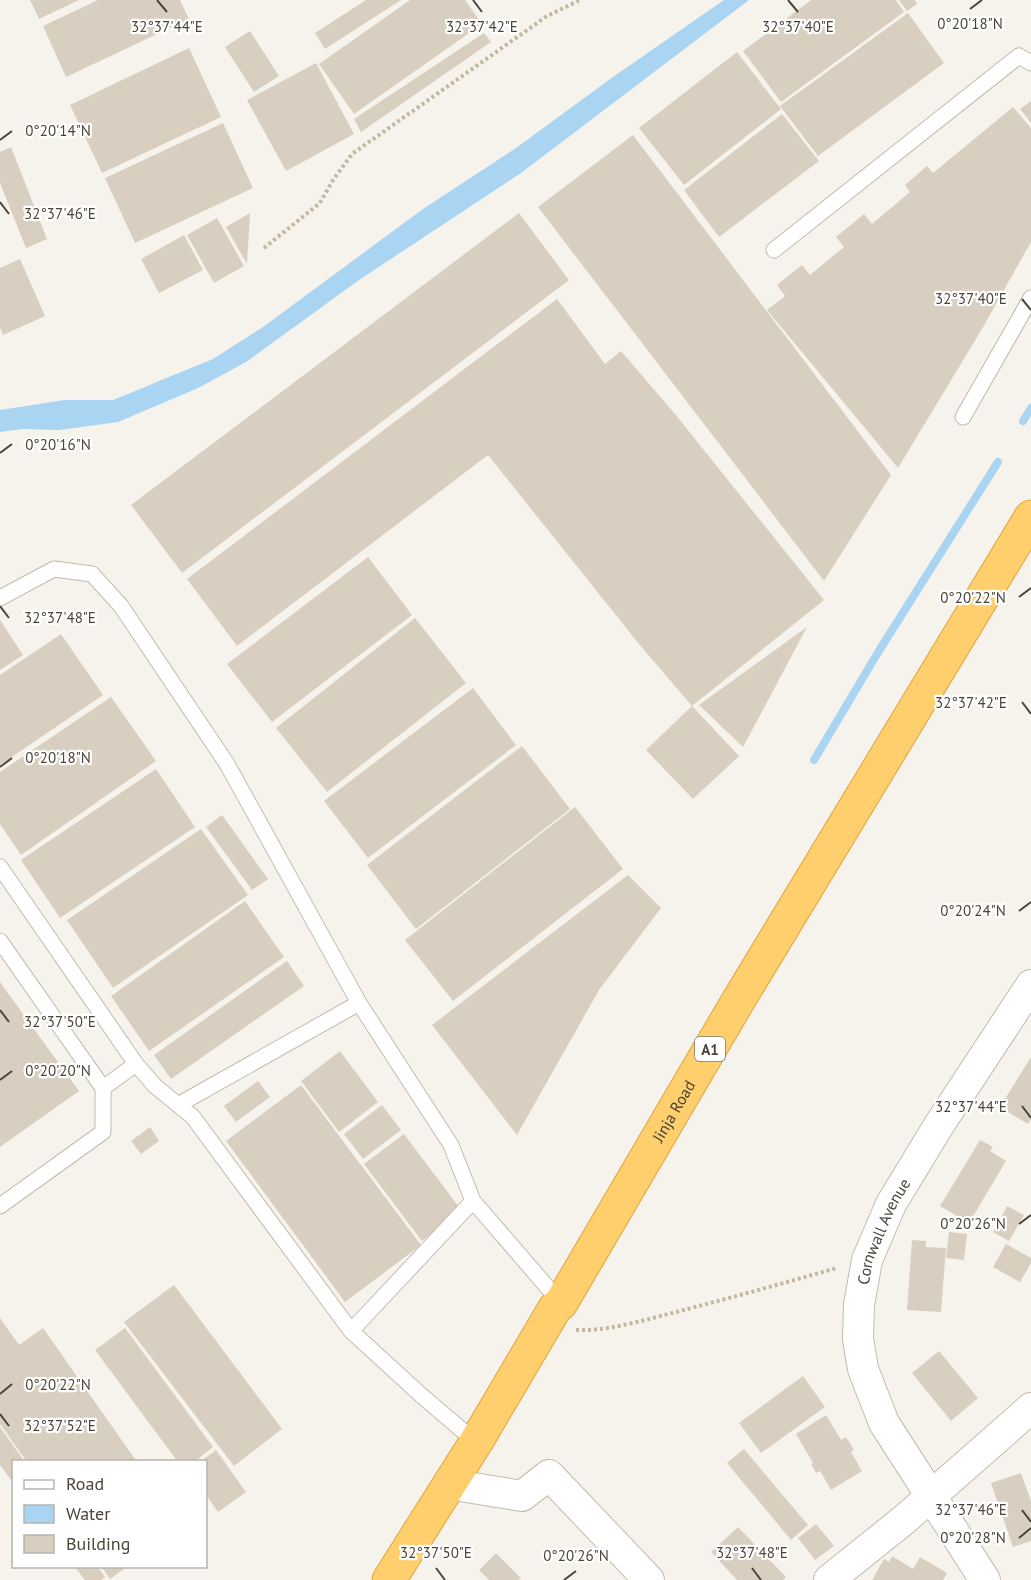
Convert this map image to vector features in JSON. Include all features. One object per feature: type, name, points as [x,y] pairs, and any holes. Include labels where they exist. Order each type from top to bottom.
[{"type":"highway","name":"Jinja Road","points":[[389,1580],[476,1442],[1031,517]]},
{"type":"street","name":"Cornwall Avenue","points":[[985,1580],[885,1423],[863,1369],[858,1339],[859,1305],[867,1260],[891,1204],[939,1125],[1031,985]]},
{"type":"street","points":[[829,1580],[930,1497],[1031,1408]]},
{"type":"street","points":[[448,1484],[522,1496],[549,1475],[649,1580]]},
{"type":"lane","points":[[774,250],[1018,56],[1031,63]]},
{"type":"lane","points":[[963,417],[1031,298]]},
{"type":"lane","points":[[0,598],[54,569],[92,574],[121,606],[227,764],[358,1003],[451,1145],[473,1201],[552,1316]]},
{"type":"lane","points":[[0,867],[136,1064],[155,1086],[193,1117],[351,1331],[476,1442]]},
{"type":"lane","points":[[0,941],[103,1088],[103,1132],[0,1206]]},
{"type":"lane","points":[[178,1105],[358,1003]]},
{"type":"lane","points":[[103,1088],[136,1064]]},
{"type":"lane","points":[[351,1331],[473,1201]]},
{"type":"path","points":[[264,248],[320,203],[352,154],[547,16],[580,0]]},
{"type":"path","points":[[552,1316],[593,1330],[732,1298],[867,1260]]},
{"type":"water","points":[[724,0],[749,0],[521,173],[359,280],[246,362],[198,388],[118,422],[59,430],[22,429],[0,432],[0,410],[65,400],[113,400],[213,359],[263,327],[423,209],[516,148]]},
{"type":"building","points":[[30,0],[79,0],[39,19]]},
{"type":"building","points":[[98,0],[180,0],[189,19],[66,77],[43,26]]},
{"type":"building","points":[[366,0],[401,0],[325,49],[315,33]]},
{"type":"building","points":[[410,0],[465,0],[482,24],[354,114],[319,64]]},
{"type":"building","points":[[811,0],[896,0],[904,12],[781,102],[743,51]]},
{"type":"building","points":[[899,0],[915,0],[917,4],[907,11]]},
{"type":"building","points":[[908,13],[944,63],[818,156],[780,106]]},
{"type":"building","points":[[250,31],[279,76],[254,92],[225,47]]},
{"type":"building","points":[[484,33],[491,42],[361,132],[354,119]]},
{"type":"building","points":[[189,48],[221,117],[102,173],[70,105]]},
{"type":"building","points":[[737,52],[781,109],[684,185],[639,128]]},
{"type":"building","points":[[316,63],[354,134],[286,171],[247,100]]},
{"type":"building","points":[[1031,101],[1031,123],[1020,109]]},
{"type":"building","points":[[1013,107],[1031,128],[1031,242],[982,329],[898,468],[767,310],[785,296],[777,285],[802,265],[810,275],[844,247],[836,237],[864,214],[872,224],[910,192],[905,185],[927,166],[933,173]]},
{"type":"building","points":[[782,114],[819,161],[719,237],[684,190]]},
{"type":"building","points":[[223,123],[253,188],[135,243],[105,178]]},
{"type":"building","points":[[633,135],[891,475],[824,581],[538,207]]},
{"type":"building","points":[[11,147],[47,239],[26,248],[0,183],[0,152]]},
{"type":"building","points":[[250,213],[247,264],[226,227]]},
{"type":"building","points":[[519,213],[569,280],[182,573],[131,505]]},
{"type":"building","points":[[217,218],[244,266],[214,283],[187,235]]},
{"type":"building","points":[[184,235],[203,270],[159,293],[141,259]]},
{"type":"building","points":[[20,259],[45,316],[3,335],[0,328],[0,268]]},
{"type":"building","points":[[557,299],[605,364],[621,351],[675,414],[824,600],[692,706],[639,644],[488,455],[237,646],[187,579]]},
{"type":"building","points":[[368,557],[412,615],[272,722],[227,664]]},
{"type":"building","points":[[415,618],[466,683],[327,792],[276,728]]},
{"type":"building","points":[[0,620],[23,655],[0,670]]},
{"type":"building","points":[[807,627],[743,747],[699,705]]},
{"type":"building","points":[[61,634],[103,695],[0,765],[0,675]]},
{"type":"building","points":[[473,688],[516,745],[368,858],[324,801]]},
{"type":"building","points":[[111,697],[156,761],[21,855],[0,824],[0,772]]},
{"type":"building","points":[[692,706],[739,756],[693,799],[646,750]]},
{"type":"building","points":[[522,746],[570,809],[416,929],[367,865]]},
{"type":"building","points":[[156,769],[195,827],[60,918],[21,860]]},
{"type":"building","points":[[575,807],[623,869],[453,1001],[405,940]]},
{"type":"building","points":[[222,815],[268,879],[252,890],[206,827]]},
{"type":"building","points":[[201,829],[248,895],[113,988],[67,920]]},
{"type":"building","points":[[628,875],[661,908],[599,990],[517,1135],[432,1025]]},
{"type":"building","points":[[245,901],[284,957],[149,1051],[111,996]]},
{"type":"building","points":[[287,961],[304,986],[171,1079],[154,1055]]},
{"type":"building","points":[[0,982],[79,1091],[0,1147]]},
{"type":"building","points":[[340,1051],[378,1102],[339,1132],[301,1081]]},
{"type":"building","points":[[1031,1057],[1031,1119],[1028,1124],[1000,1107]]},
{"type":"building","points":[[258,1081],[270,1097],[236,1122],[224,1106]]},
{"type":"building","points":[[301,1085],[421,1245],[345,1302],[226,1141]]},
{"type":"building","points":[[382,1105],[401,1130],[363,1159],[344,1134]]},
{"type":"building","points":[[150,1127],[159,1141],[141,1154],[131,1141]]},
{"type":"building","points":[[404,1134],[462,1211],[422,1241],[364,1164]]},
{"type":"building","points":[[980,1140],[993,1147],[990,1151],[1006,1161],[969,1223],[940,1206]]},
{"type":"building","points":[[1007,1206],[1024,1215],[1009,1241],[993,1232]]},
{"type":"building","points":[[949,1232],[967,1234],[964,1260],[946,1258]]},
{"type":"building","points":[[912,1240],[926,1241],[926,1247],[946,1248],[941,1312],[907,1310]]},
{"type":"building","points":[[1006,1244],[1031,1258],[1031,1263],[1020,1282],[993,1267]]},
{"type":"building","points":[[174,1285],[282,1429],[234,1466],[124,1322]]},
{"type":"building","points":[[0,1318],[19,1345],[43,1328],[136,1460],[26,1460],[0,1424]]},
{"type":"building","points":[[125,1328],[213,1447],[197,1460],[177,1460],[95,1350]]},
{"type":"building","points":[[939,1351],[978,1398],[951,1421],[912,1373]]},
{"type":"building","points":[[803,1376],[825,1407],[761,1453],[739,1423]]},
{"type":"building","points":[[826,1415],[841,1440],[846,1437],[854,1450],[851,1452],[862,1471],[831,1490],[820,1471],[816,1473],[811,1464],[813,1463],[796,1434]]},
{"type":"building","points":[[0,1427],[24,1460],[12,1460],[12,1481],[0,1465]]},
{"type":"building","points":[[744,1449],[808,1525],[791,1540],[727,1463]]},
{"type":"building","points":[[216,1450],[246,1492],[218,1512],[207,1496],[207,1460],[203,1460]]},
{"type":"building","points":[[1021,1473],[1031,1501],[1031,1541],[1013,1547],[991,1483]]},
{"type":"building","points":[[816,1524],[834,1546],[815,1560],[798,1538]]},
{"type":"building","points":[[738,1527],[786,1577],[783,1580],[737,1580],[711,1552]]},
{"type":"building","points":[[496,1553],[521,1578],[518,1580],[489,1580],[479,1570]]},
{"type":"building","points":[[892,1556],[913,1569],[920,1557],[947,1573],[943,1580],[872,1580],[884,1559],[889,1562]]},
{"type":"building","points":[[76,1568],[98,1568],[105,1577],[101,1580],[85,1580]]},
{"type":"building","points":[[102,1568],[125,1568],[110,1579]]},
{"type":"waterway","points":[[1023,421],[1031,408]]},
{"type":"waterway","points":[[814,760],[877,654],[998,462]]}]
